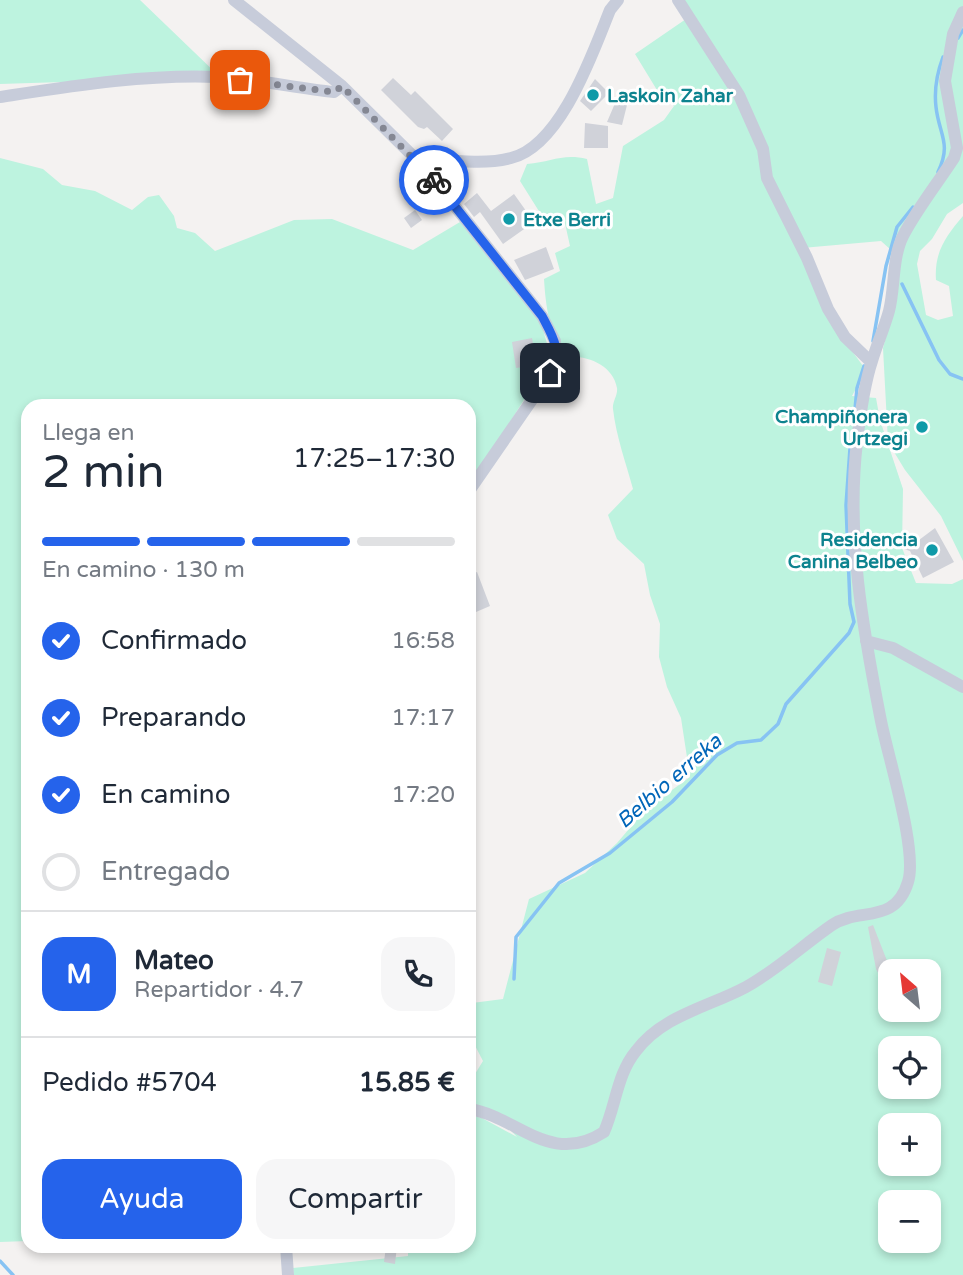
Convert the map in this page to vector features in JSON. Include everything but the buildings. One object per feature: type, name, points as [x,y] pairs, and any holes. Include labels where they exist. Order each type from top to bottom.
[{"type":"street","points":[[234,0],[342,86],[414,157],[542,316],[555,341],[558,353],[556,365],[476,481]]},
{"type":"street","points":[[414,157],[500,159],[512,158],[527,150],[551,126],[579,89],[610,10],[618,0]]},
{"type":"street","points":[[678,0],[738,95],[763,149],[767,178],[807,258],[828,309],[845,337],[871,362]]},
{"type":"street","points":[[476,1112],[535,1139],[589,1142],[604,1132],[620,1079],[635,1051],[652,1034],[683,1014],[746,986],[809,945],[832,925],[889,909],[902,895],[909,880],[910,863],[866,641],[857,564],[854,495],[857,441],[871,362],[883,335],[892,297],[901,239],[954,158],[957,148],[945,72],[953,34],[963,12]]},
{"type":"street","points":[[0,97],[83,84],[176,77],[220,77],[334,92],[342,86]]},
{"type":"street","points":[[866,641],[893,648],[963,687]]},
{"type":"street","points":[[286,1253],[288,1275]]},
{"type":"green space","points":[[0,0],[140,0],[220,77],[0,84]]},
{"type":"green space","points":[[685,0],[963,0],[963,203],[947,214],[932,239],[920,251],[917,264],[926,315],[938,320],[953,316],[949,286],[936,280],[936,270],[942,245],[963,216],[963,561],[941,516],[905,470],[888,442],[883,348],[896,298],[900,258],[881,241],[802,248],[852,351],[866,370],[852,396],[876,398],[880,420],[903,489],[902,548],[916,583],[952,584],[963,579],[963,1275],[294,1275],[293,1268],[408,1256],[408,1253],[476,1253],[476,1117],[517,1137],[498,1117],[476,1112],[476,1072],[483,1061],[476,1048],[476,1002],[503,999],[529,899],[585,873],[617,843],[647,808],[690,777],[681,718],[667,687],[659,657],[660,624],[650,595],[644,564],[617,539],[608,515],[633,489],[614,419],[613,406],[617,393],[615,380],[598,363],[567,357],[556,338],[547,310],[544,279],[560,271],[555,253],[570,246],[564,219],[547,224],[520,181],[527,164],[579,157],[587,159],[596,204],[613,198],[623,146],[664,120],[674,106],[660,95],[635,54],[686,19]]},
{"type":"green space","points":[[0,158],[43,169],[62,185],[95,191],[132,210],[148,197],[159,195],[174,216],[177,228],[195,233],[215,251],[294,220],[332,219],[413,250],[460,222],[541,323],[551,357],[476,476],[476,399],[21,399],[21,1241],[0,1242]]},
{"type":"waterway","name":"Belbio erreka","points":[[958,38],[963,30]]},
{"type":"waterway","name":"Belbio erreka","points":[[938,172],[944,146],[935,94],[943,57]]},
{"type":"waterway","name":"Belbio erreka","points":[[873,341],[886,266],[897,227],[913,207]]},
{"type":"waterway","points":[[902,284],[939,360],[950,374],[963,379]]},
{"type":"waterway","name":"Belbio erreka","points":[[854,420],[857,388],[864,366]]},
{"type":"waterway","name":"Belbio erreka","points":[[514,979],[516,937],[559,883],[610,853],[672,802],[717,755],[737,743],[761,740],[778,724],[786,704],[849,633],[854,622],[850,604],[846,505],[850,448]]},
{"type":"waterway","points":[[0,1261],[13,1275]]},
{"type":"way so far","points":[[240,80],[334,92],[342,86],[434,180]]},
{"type":"place","name":"Laskoin Zahar","points":[[593,95]]},
{"type":"place","name":"Etxe Berri","points":[[509,219]]},
{"type":"place","name":"Champiñonera Urtzegi","points":[[922,427]]},
{"type":"place","name":"Residencia Canina Belbeo","points":[[932,550]]},
{"type":"route","points":[[434,180],[542,316],[558,353],[556,365],[550,373]]}]
